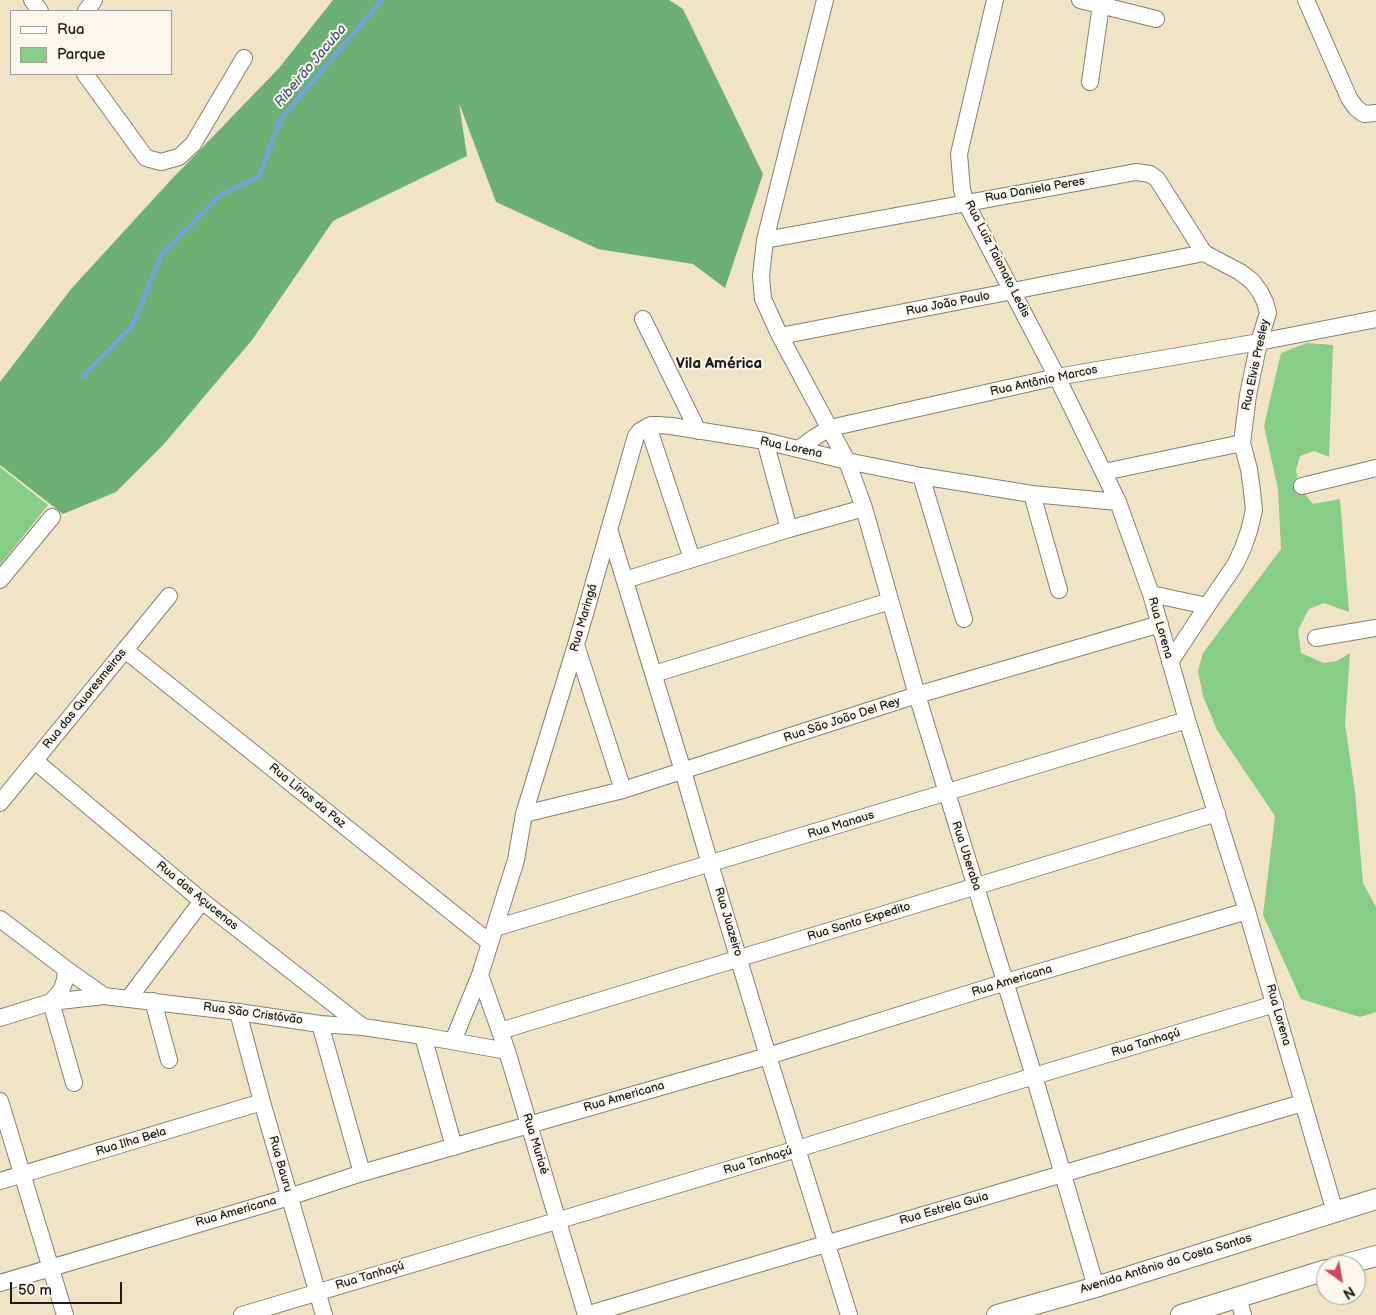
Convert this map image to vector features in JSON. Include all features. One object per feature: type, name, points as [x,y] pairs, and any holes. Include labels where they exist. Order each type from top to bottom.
[{"type":"street","points":[[765,240],[825,0]]},
{"type":"street","name":"Rua Luiz Taionato Ledis","points":[[995,0],[959,154],[962,190],[966,203],[1057,377],[1118,502]]},
{"type":"street","points":[[1080,0],[1156,19]]},
{"type":"street","points":[[1306,0],[1349,98],[1356,108],[1364,114],[1376,113]]},
{"type":"street","points":[[1090,82],[1101,5]]},
{"type":"street","points":[[87,75],[146,158],[160,162],[179,157],[193,144],[244,58]]},
{"type":"street","name":"Rua Daniela Peres","points":[[765,240],[1136,172],[1150,174],[1156,179]]},
{"type":"street","name":"Rua Elvis Presley","points":[[1156,179],[1204,253],[1240,272],[1252,281],[1260,292],[1268,313],[1259,342],[1248,395],[1242,443],[1249,468],[1254,510],[1249,531],[1235,565],[1170,662]]},
{"type":"street","name":"Rua Uberaba","points":[[765,240],[760,276],[763,299],[780,336],[847,460],[864,508],[917,696],[1006,982],[1096,1287]]},
{"type":"street","name":"Rua João Paulo","points":[[780,336],[1204,253]]},
{"type":"street","points":[[643,319],[698,431]]},
{"type":"street","name":"Rua Antônio Marcos","points":[[830,428],[1057,377],[1259,342],[1376,319]]},
{"type":"street","name":"Rua Lorena","points":[[648,426],[658,424],[765,441],[921,476],[1032,494],[1118,502],[1151,594],[1187,720],[1247,911],[1334,1212]]},
{"type":"street","points":[[648,426],[692,559]]},
{"type":"street","name":"Rua Maringá","points":[[524,814],[576,645],[636,436],[640,430],[648,426]]},
{"type":"street","points":[[799,449],[830,428]]},
{"type":"street","points":[[765,441],[789,529]]},
{"type":"street","points":[[1104,472],[1242,443]]},
{"type":"street","points":[[1302,486],[1376,468]]},
{"type":"street","points":[[921,476],[964,618]]},
{"type":"street","points":[[1032,494],[1059,590]]},
{"type":"street","points":[[625,580],[789,529],[864,508]]},
{"type":"street","points":[[0,580],[52,517]]},
{"type":"street","name":"Rua Juazeiro","points":[[609,529],[768,1056],[849,1315]]},
{"type":"street","points":[[1151,594],[1207,606]]},
{"type":"street","name":"Rua das Quaresmeiras","points":[[0,803],[170,596]]},
{"type":"street","points":[[654,674],[890,601]]},
{"type":"street","name":"Rua São João Del Rey","points":[[524,814],[623,790],[917,696],[1160,624]]},
{"type":"street","points":[[1316,638],[1376,628]]},
{"type":"street","points":[[576,645],[623,790]]},
{"type":"street","name":"Rua Lírios da Paz","points":[[125,650],[492,936]]},
{"type":"street","name":"Rua Manaus","points":[[492,936],[710,864],[1187,720]]},
{"type":"street","name":"Rua das Açucenas","points":[[35,761],[202,901],[363,1027]]},
{"type":"street","points":[[453,1041],[480,974],[516,860],[524,814]]},
{"type":"street","name":"Rua Santo Expedito","points":[[500,1031],[1217,814]]},
{"type":"street","points":[[129,998],[202,901]]},
{"type":"street","name":"Rua Americana","points":[[0,1283],[362,1173],[768,1056],[1006,982],[1247,911]]},
{"type":"street","points":[[0,919],[104,996]]},
{"type":"street","points":[[66,969],[61,991],[51,1002],[74,1083]]},
{"type":"street","name":"Rua Muriaé","points":[[480,974],[507,1051],[586,1315]]},
{"type":"street","name":"Rua São Cristóvão","points":[[0,1018],[51,1002],[104,996],[320,1024],[363,1027],[507,1051]]},
{"type":"street","points":[[153,1002],[169,1060]]},
{"type":"street","name":"Rua Tanhaçú","points":[[242,1315],[1274,1004]]},
{"type":"street","name":"Rua Bauru","points":[[238,1012],[316,1293],[324,1315]]},
{"type":"street","points":[[320,1024],[362,1173]]},
{"type":"street","points":[[423,1036],[454,1147]]},
{"type":"street","points":[[0,1101],[65,1315]]},
{"type":"street","name":"Rua Ilha Bela","points":[[0,1182],[262,1102]]},
{"type":"street","name":"Rua Estrela Guia","points":[[586,1315],[1302,1102]]},
{"type":"street","name":"Avenida Antônio da Costa Santos","points":[[997,1315],[1096,1287],[1376,1198]]},
{"type":"street","points":[[1180,1315],[1240,1306],[1316,1274]]},
{"type":"green space","points":[[333,0],[669,0],[683,9],[763,174],[725,288],[693,264],[598,249],[496,202],[459,103],[467,156],[333,221],[252,340],[164,444],[116,492],[63,514],[0,465],[0,382],[71,289],[170,181],[279,68]]},
{"type":"green space","points":[[1307,343],[1333,345],[1329,457],[1314,451],[1300,456],[1296,470],[1299,487],[1313,504],[1340,499],[1349,612],[1324,603],[1309,609],[1298,630],[1301,653],[1324,663],[1337,661],[1350,653],[1345,724],[1355,792],[1363,883],[1376,907],[1376,1012],[1360,1017],[1301,999],[1263,915],[1275,816],[1217,730],[1203,696],[1198,671],[1203,653],[1281,549],[1278,489],[1264,426],[1281,353]]},
{"type":"green space","points":[[0,467],[48,505],[0,565]]},
{"type":"waterway","name":"Ribeirão Jacuba","points":[[83,376],[133,325],[161,255],[221,194],[259,177],[280,120],[382,0]]},
{"type":"district","name":"Vila América","points":[[719,364]]}]
